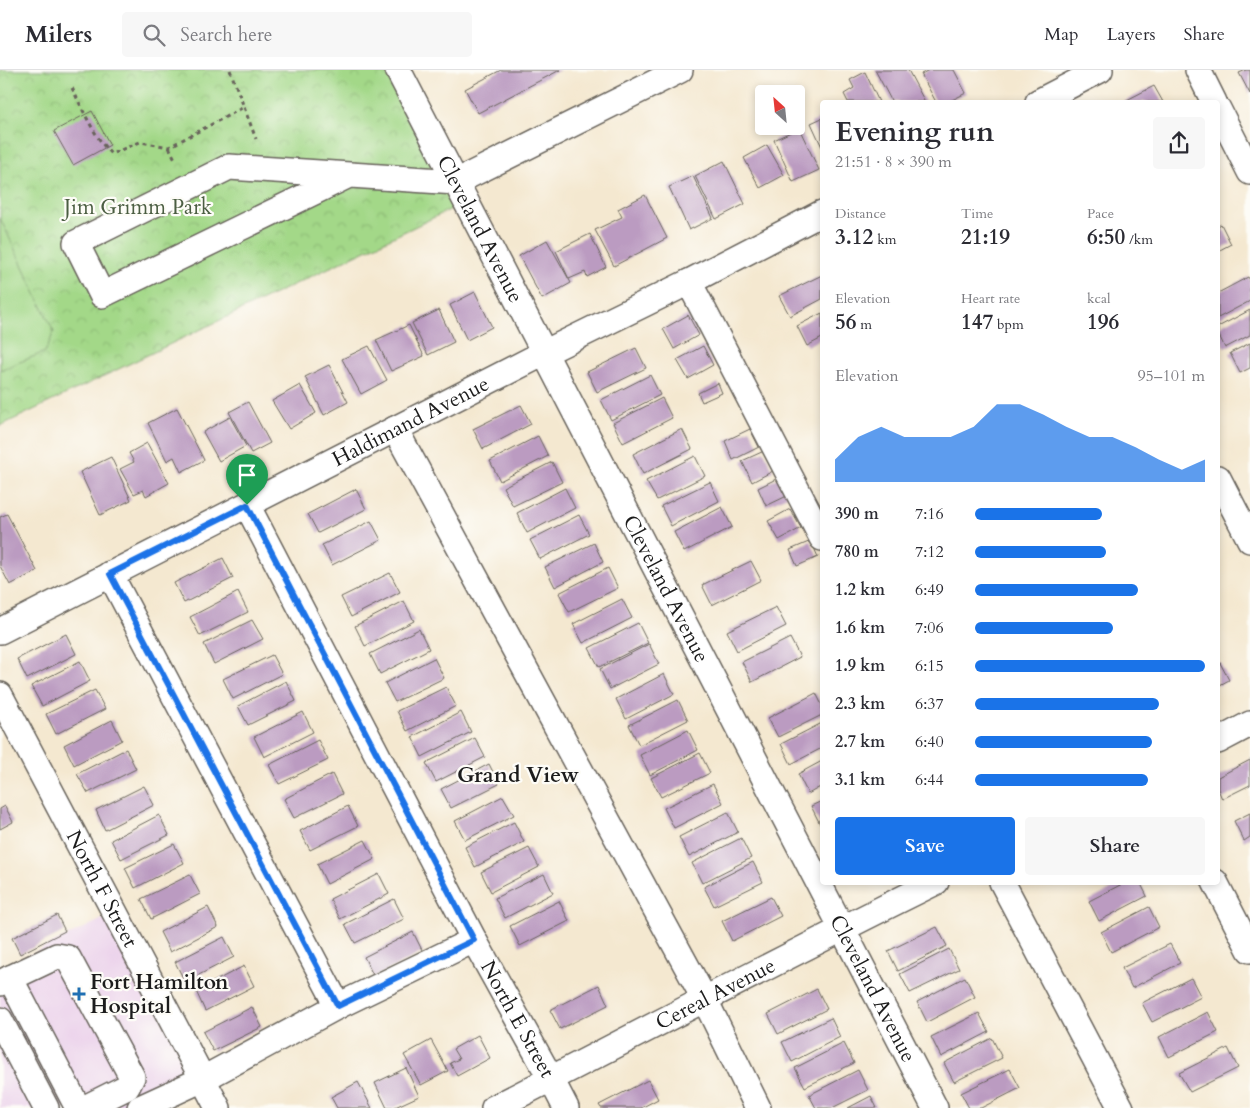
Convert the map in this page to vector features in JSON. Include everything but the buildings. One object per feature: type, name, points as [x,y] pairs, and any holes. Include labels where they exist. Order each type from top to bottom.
[{"type":"street","name":"Cleveland Avenue","points":[[398,70],[935,1108]]},
{"type":"street","points":[[349,175],[102,295],[76,243],[229,167],[456,182],[680,70]]},
{"type":"street","points":[[1042,100],[1100,70]]},
{"type":"street","points":[[1198,70],[1213,100]]},
{"type":"street","points":[[1220,113],[1250,172]]},
{"type":"street","name":"Haldimand Avenue","points":[[0,631],[820,214]]},
{"type":"street","points":[[689,282],[820,534]]},
{"type":"street","points":[[395,429],[705,1000],[758,1108]]},
{"type":"street","points":[[1220,482],[1250,540]]},
{"type":"street","name":"North E Street","points":[[247,505],[474,940],[566,1108]]},
{"type":"street","points":[[110,574],[338,1006]]},
{"type":"street","name":"North F Street","points":[[0,695],[218,1108]]},
{"type":"street","points":[[1220,740],[1250,724]]},
{"type":"street","name":"Cereal Avenue","points":[[494,1108],[841,928],[930,885]]},
{"type":"street","points":[[1004,885],[1121,1108]]},
{"type":"street","points":[[1217,885],[1250,950]]},
{"type":"street","points":[[140,1108],[203,1079],[338,1006],[474,940]]},
{"type":"street","points":[[78,1108],[5,981],[57,956],[68,958],[132,1076],[127,1087],[85,1108]]},
{"type":"street","points":[[0,1020],[46,1108]]},
{"type":"path","points":[[230,70],[256,139]]},
{"type":"path","points":[[72,88],[105,148],[111,154],[140,142],[169,147],[244,107]]},
{"type":"path","points":[[169,147],[176,161]]},
{"type":"shaded area","name":"Fort Hamilton Hospital","points":[[115,913],[203,1079],[140,1108],[0,1108],[0,969]]},
{"type":"green space","name":"Jim Grimm Park","points":[[0,70],[398,70],[466,202],[0,426]]},
{"type":"green space","points":[[0,218],[54,332],[45,352],[0,370]]},
{"type":"place","name":"Fort Hamilton Hospital","points":[[79,994]]},
{"type":"district","name":"Grand View","points":[[518,774]]},
{"type":"route","points":[[247,505],[474,940],[338,1006],[110,574],[247,505]]}]
